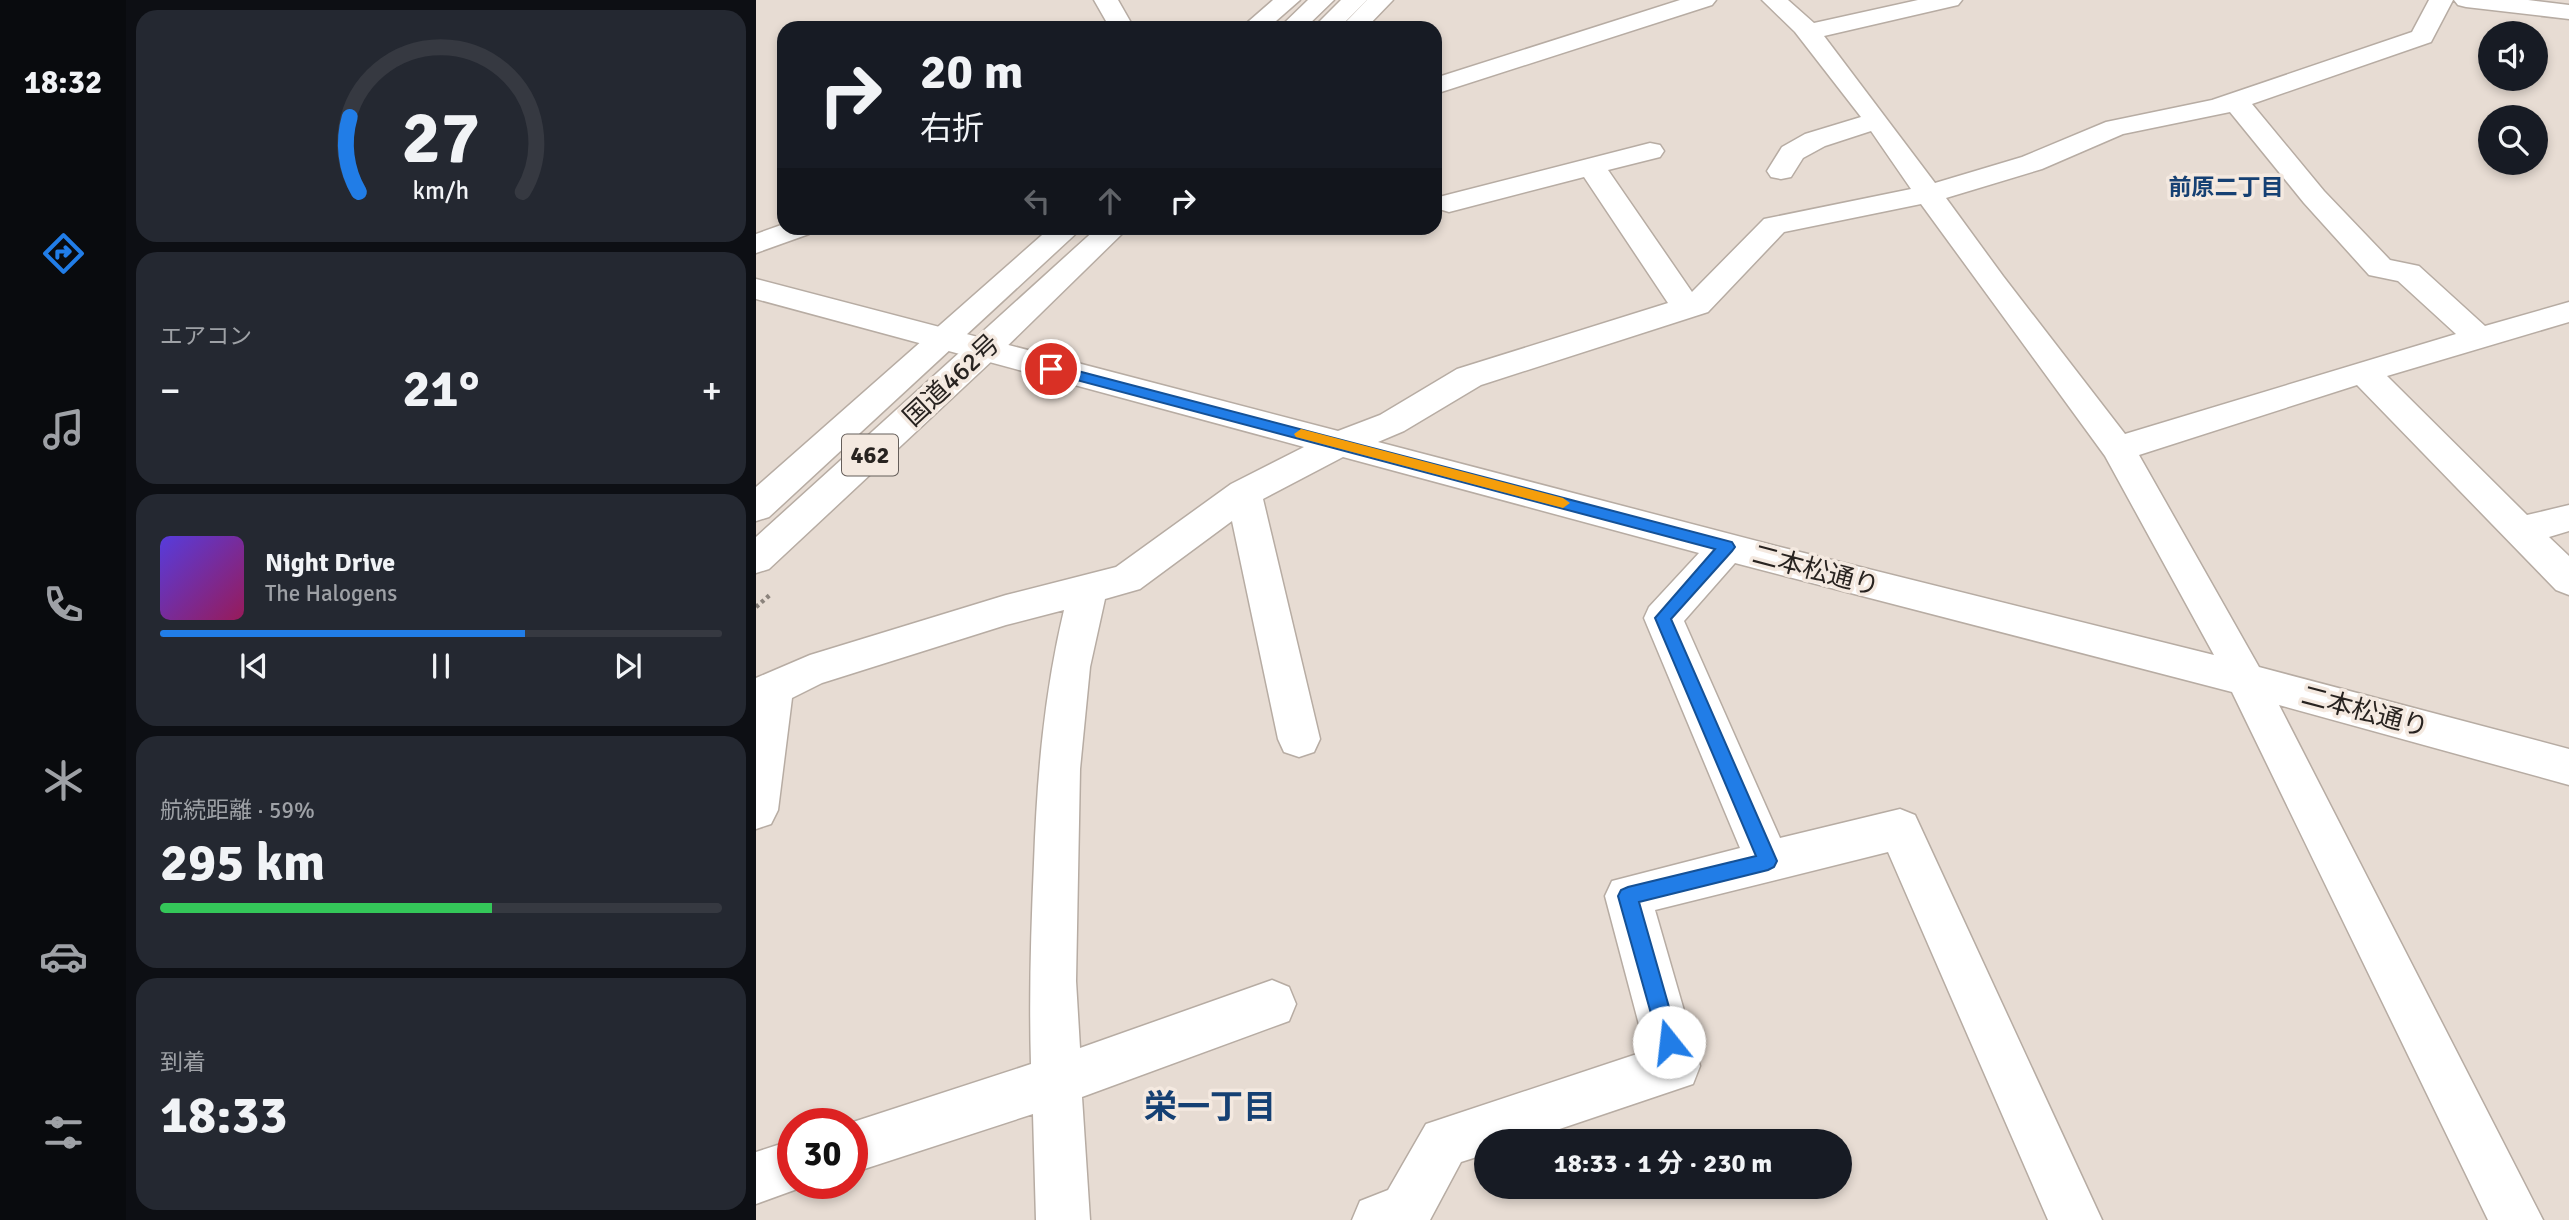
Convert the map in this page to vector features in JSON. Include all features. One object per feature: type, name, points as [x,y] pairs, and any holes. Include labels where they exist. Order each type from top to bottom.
[{"type":"main road","points":[[1106,0],[1118,21]]},
{"type":"main road","points":[[1262,21],[1288,0]]},
{"type":"main road","points":[[1299,21],[1322,0]]},
{"type":"main road","points":[[1332,21],[1355,0]]},
{"type":"main road","points":[[1359,21],[1381,0]]},
{"type":"main road","points":[[1442,84],[1704,0]]},
{"type":"main road","points":[[1774,0],[1808,32],[1877,121],[1928,194],[2118,449],[2222,634],[2516,1220]]},
{"type":"main road","points":[[1808,32],[1950,0]]},
{"type":"main road","points":[[756,810],[765,693],[823,667],[1006,610],[1128,579],[1244,493],[1339,444],[1392,423],[1469,377],[1697,305],[1773,225],[1928,194],[2032,163],[2115,128],[2235,101],[2422,37],[2441,0]]},
{"type":"main road","points":[[2466,0],[2567,14]]},
{"type":"main road","points":[[2235,101],[2314,197],[2380,268],[2408,273],[2480,339]]},
{"type":"main road","points":[[1781,171],[1792,153],[1815,140],[1877,121]]},
{"type":"main road","points":[[1449,203],[1650,151]]},
{"type":"main road","points":[[1591,166],[1687,308]]},
{"type":"main road","points":[[756,244],[780,235]]},
{"type":"main road","name":"国道462号","points":[[756,508],[1059,235]]},
{"type":"main road","name":"国道462号","points":[[756,559],[984,351],[1106,235]]},
{"type":"main road","name":"二本松通り","points":[[756,289],[1727,547],[2244,679],[2569,767]]},
{"type":"main road","points":[[2118,449],[2363,372],[2569,312]]},
{"type":"main road","points":[[2363,372],[2569,580]]},
{"type":"main road","points":[[1244,493],[1299,740]]},
{"type":"main road","points":[[2519,531],[2569,517]]},
{"type":"main road","points":[[1727,547],[1663,618],[1768,861]]},
{"type":"main road","points":[[1063,1220],[1052,981],[1059,769],[1070,667],[1088,588]]},
{"type":"main road","points":[[1379,1220],[1406,1210],[1444,1142],[1675,1066],[1628,896],[1900,829],[2076,1220]]},
{"type":"main road","points":[[868,1142],[1057,1080],[1272,1004]]},
{"type":"main road","points":[[756,1178],[777,1171]]},
{"type":"slow traffic","points":[[1301,434],[1563,503]]},
{"type":"district","name":"前原二丁目","points":[[2226,187]]},
{"type":"district","name":"栄一丁目","points":[[1210,1106]]},
{"type":"route","points":[[1051,369],[1727,547],[1663,618],[1768,861],[1628,896],[1669,1042]]}]
